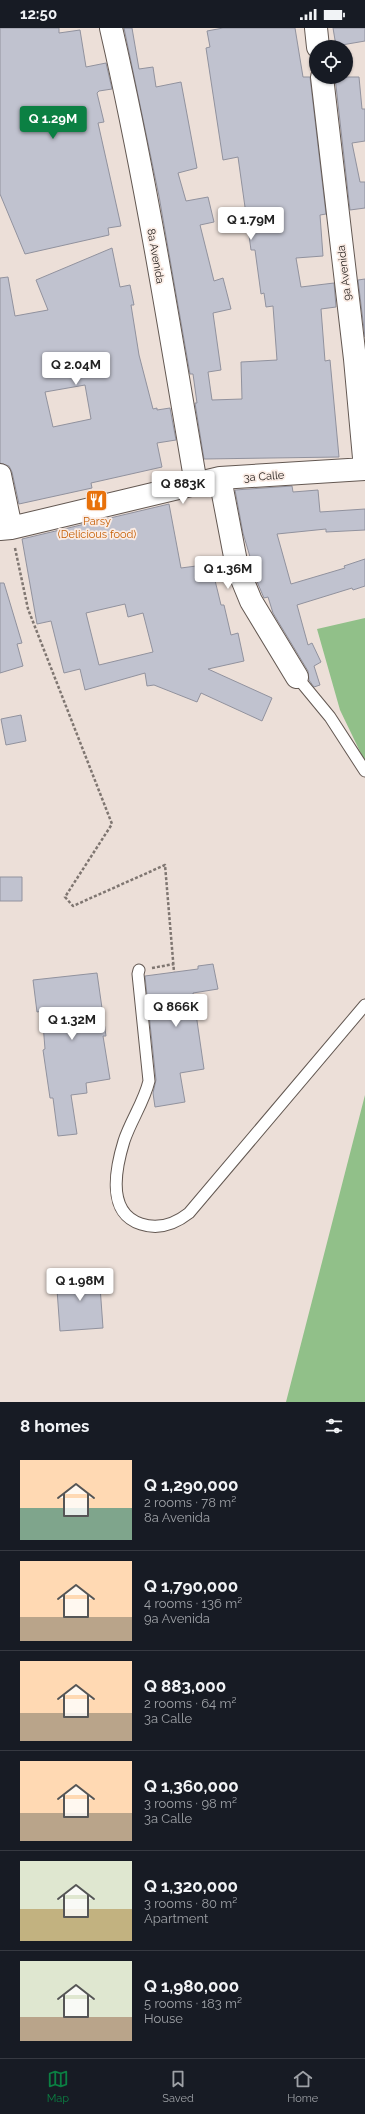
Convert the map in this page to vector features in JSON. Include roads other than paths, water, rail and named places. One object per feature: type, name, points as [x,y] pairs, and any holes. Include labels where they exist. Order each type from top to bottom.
[{"type":"street","name":"8a Avenida","points":[[111,28],[150,219],[196,484]]},
{"type":"street","points":[[316,28],[317,40]]},
{"type":"street","name":"9a Avenida","points":[[323,84],[355,359],[365,469]]},
{"type":"street","name":"3a Calle","points":[[9,534],[220,478],[365,469]]},
{"type":"street","points":[[0,475],[9,534]]},
{"type":"street","points":[[220,478],[237,567],[248,594],[266,627],[297,677]]},
{"type":"lane","points":[[297,677],[330,717],[365,771]]},
{"type":"lane","points":[[139,970],[138,974],[149,1081],[145,1096],[125,1140],[116,1189],[118,1200],[128,1217],[137,1223],[148,1226],[170,1224],[189,1213],[365,1005]]},
{"type":"place","name":"Parsy (Delicious food)","points":[[97,501]]}]
